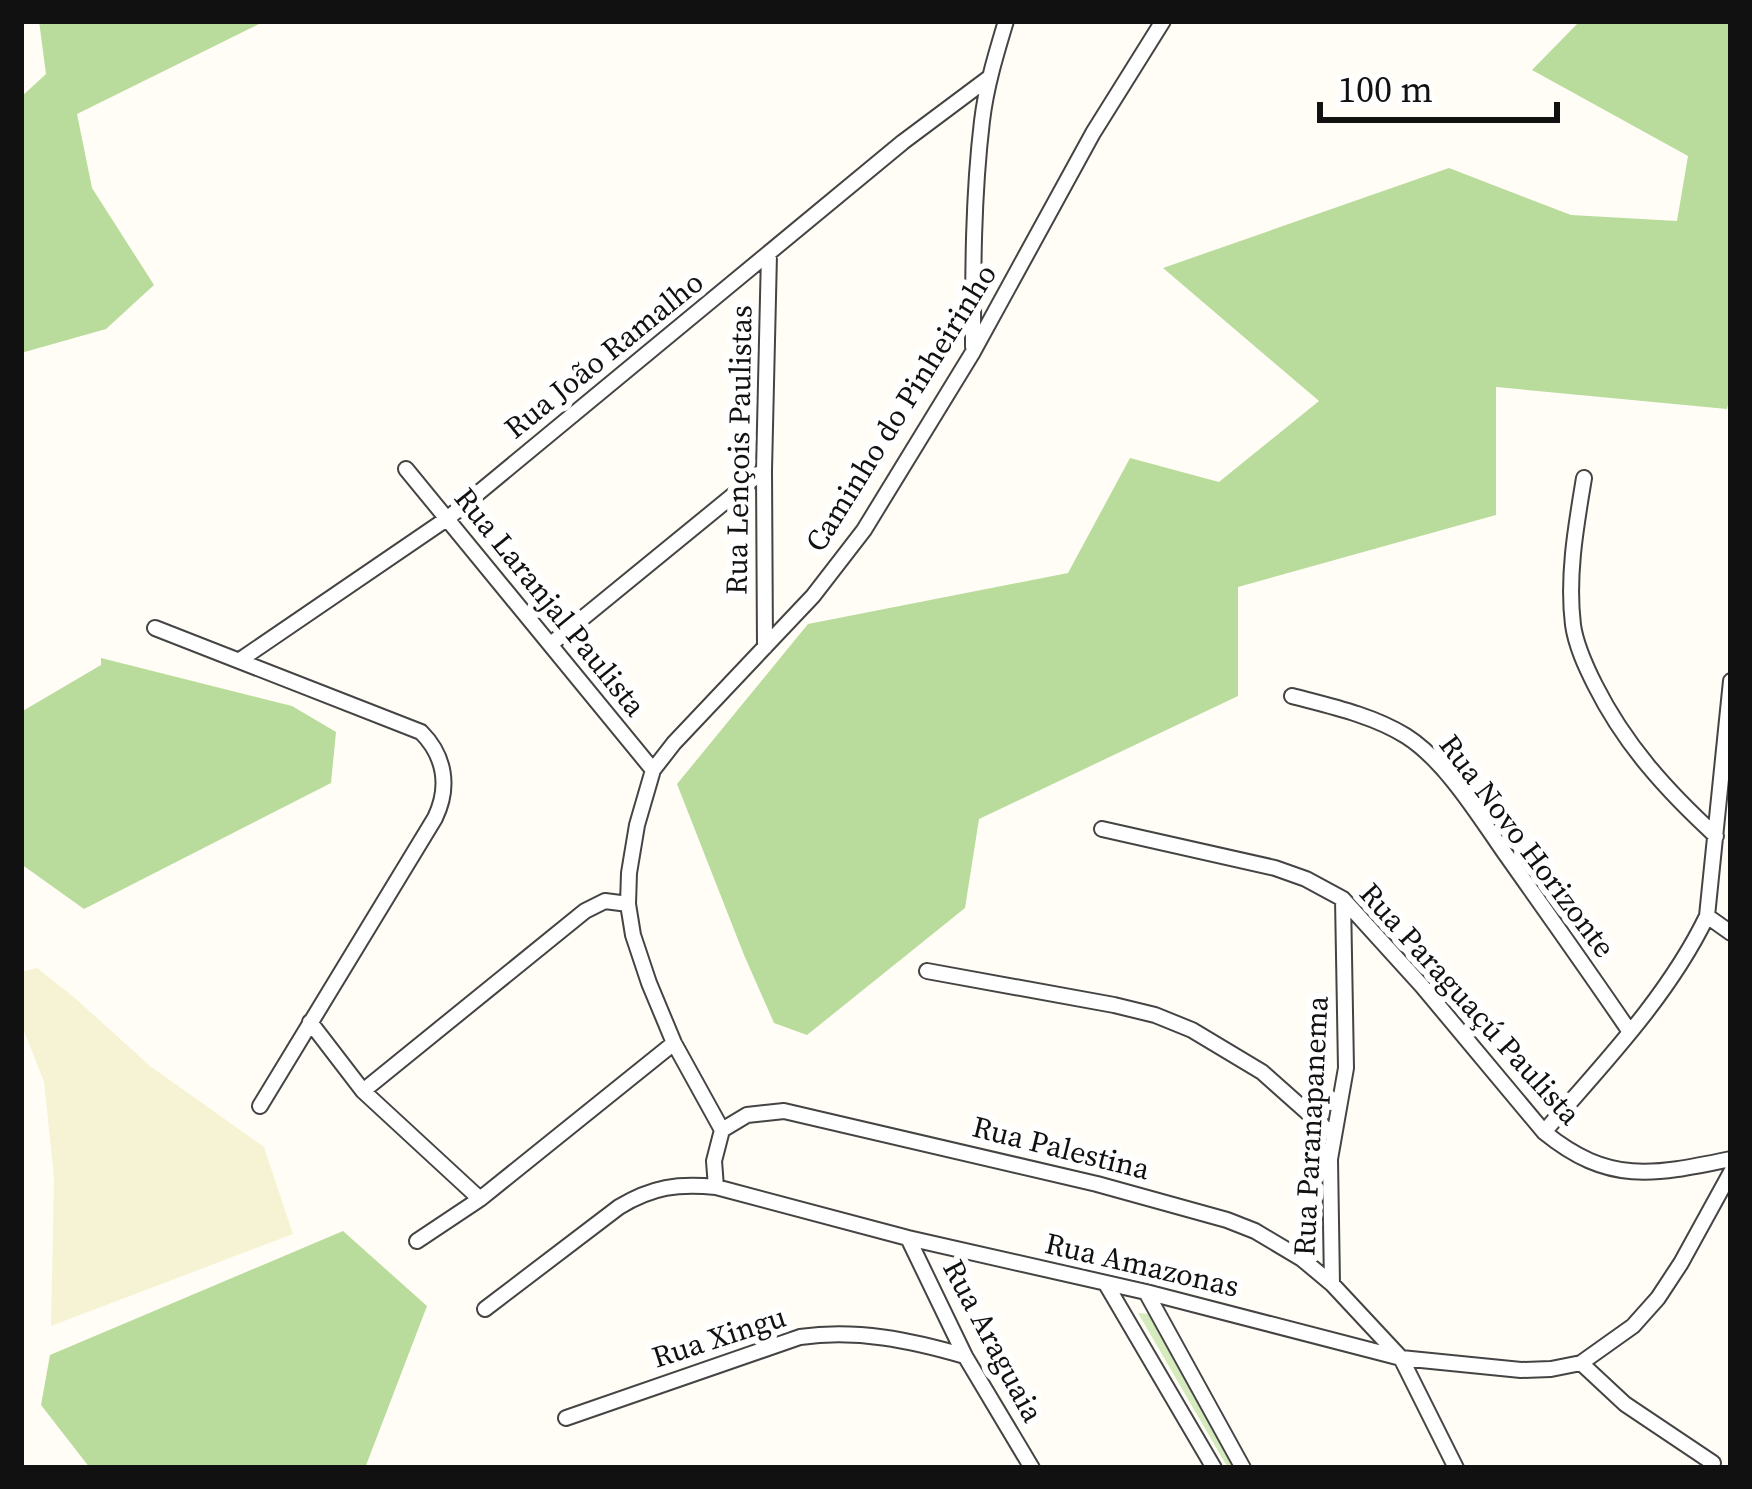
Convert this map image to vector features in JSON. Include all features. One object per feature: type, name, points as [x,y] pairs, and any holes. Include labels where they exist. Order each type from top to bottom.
[{"type":"street","points":[[973,352],[982,120],[1006,21]]},
{"type":"street","name":"Caminho do Pinheirinho","points":[[722,1130],[674,1042],[638,951],[628,904],[634,841],[653,770],[813,596],[863,530],[973,352],[1094,133],[1163,21]]},
{"type":"street","name":"Rua João Ramalho","points":[[240,660],[448,518],[903,142],[990,77]]},
{"type":"street","name":"Rua Lençois Paulistas","points":[[765,647],[769,254]]},
{"type":"street","name":"Rua Laranjal Paulista","points":[[406,469],[653,770]]},
{"type":"street","points":[[551,644],[764,470]]},
{"type":"street","points":[[1584,478],[1571,597],[1573,630],[1584,663],[1628,743],[1658,780],[1716,836]]},
{"type":"street","points":[[155,628],[421,732],[436,751],[444,773],[435,818],[260,1106]]},
{"type":"street","points":[[1544,1132],[1630,1032],[1707,916],[1731,681]]},
{"type":"street","name":"Rua Novo Horizonte","points":[[1292,696],[1384,725],[1409,737],[1429,756],[1486,827],[1630,1032]]},
{"type":"street","name":"Rua Paraguaçú Paulista","points":[[1102,829],[1274,868],[1343,899],[1544,1132],[1591,1163],[1622,1172],[1659,1172],[1731,1159]]},
{"type":"street","name":"Rua Paranapanema","points":[[1332,1284],[1329,1182],[1346,1068],[1343,899]]},
{"type":"street","points":[[363,1091],[584,911],[604,901],[628,904]]},
{"type":"street","points":[[1707,916],[1731,933]]},
{"type":"street","points":[[928,971],[1114,1005],[1192,1030],[1262,1072],[1334,1136]]},
{"type":"street","points":[[310,1022],[363,1091],[480,1199]]},
{"type":"street","points":[[417,1241],[480,1199],[674,1042]]},
{"type":"street","name":"Rua Palestina","points":[[722,1130],[747,1115],[784,1112],[1117,1189],[1255,1231],[1332,1284],[1401,1358],[1456,1468]]},
{"type":"street","points":[[716,1187],[714,1161],[722,1130]]},
{"type":"street","name":"Rua Amazonas","points":[[485,1309],[619,1207],[659,1187],[686,1184],[716,1187],[1401,1358],[1552,1369],[1581,1363],[1633,1326],[1682,1263],[1731,1172]]},
{"type":"street","name":"Rua Araguaia","points":[[908,1238],[964,1356],[1032,1468]]},
{"type":"street","points":[[1106,1285],[1214,1468]]},
{"type":"street","points":[[1145,1292],[1244,1468]]},
{"type":"street","name":"Rua Xingu","points":[[566,1418],[800,1337],[866,1334],[964,1356]]},
{"type":"street","points":[[1581,1363],[1625,1404],[1713,1463]]},
{"type":"shaded area","points":[[37,968],[150,1066],[264,1147],[293,1234],[51,1326],[54,1177],[44,1082],[21,1023],[21,972]]},
{"type":"green space","points":[[39,21],[265,21],[77,114],[92,188],[154,285],[106,329],[21,353],[21,97],[46,74]]},
{"type":"green space","points":[[1580,21],[1731,21],[1731,393],[1727,409],[1496,387],[1496,515],[1238,587],[1238,696],[979,819],[965,908],[807,1035],[774,1023],[677,784],[808,624],[1068,573],[1130,458],[1219,482],[1319,401],[1163,268],[1449,168],[1571,215],[1677,221],[1688,156],[1532,70]]},
{"type":"green space","points":[[101,658],[292,706],[336,732],[331,783],[84,909],[21,864],[21,712],[101,665]]},
{"type":"green space","points":[[343,1231],[427,1306],[365,1468],[90,1468],[41,1405],[50,1355]]},
{"type":"green space","points":[[1138,1313],[1148,1314],[1234,1468],[1228,1468]]}]
